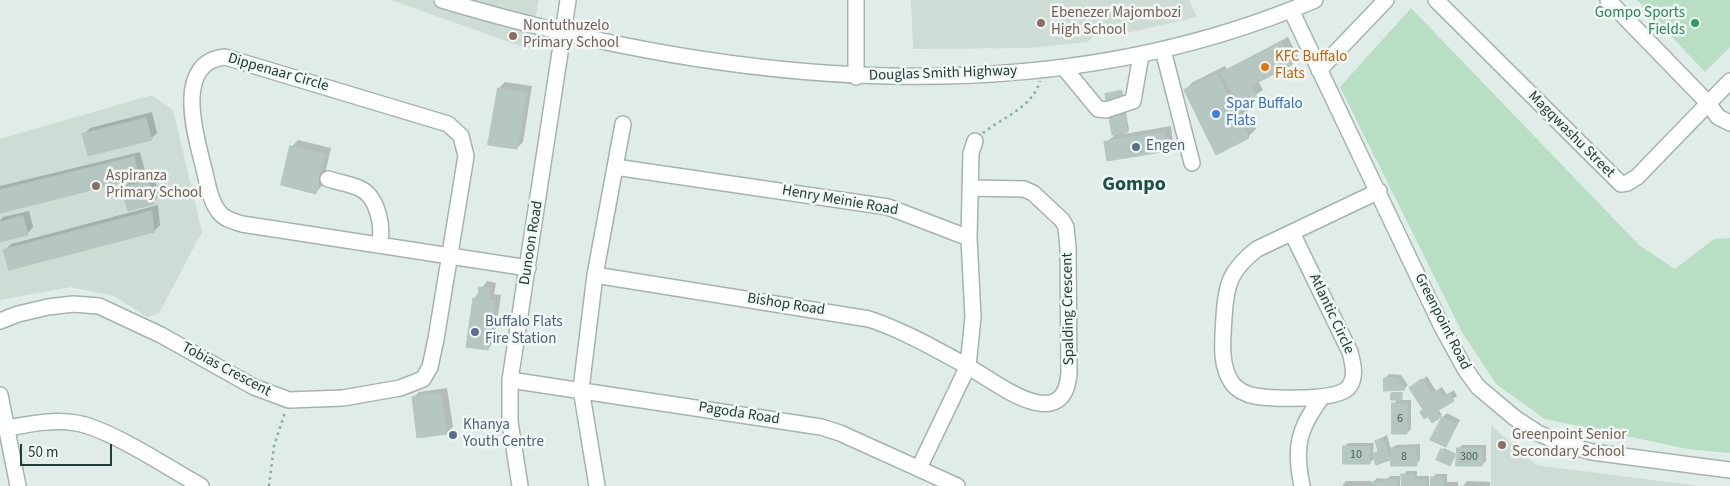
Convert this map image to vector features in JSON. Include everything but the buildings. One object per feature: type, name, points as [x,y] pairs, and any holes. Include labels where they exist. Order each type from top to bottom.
[{"type":"street","name":"Douglas Smith Highway","points":[[442,0],[565,31],[678,56],[856,77],[960,76],[1065,69],[1141,55],[1214,37],[1315,0]]},
{"type":"street","name":"Dunoon Road","points":[[520,486],[510,422],[510,380],[565,31],[568,0]]},
{"type":"street","points":[[856,0],[856,77]]},
{"type":"street","points":[[1318,70],[1386,0]]},
{"type":"street","name":"Magqwashu Street","points":[[1436,0],[1621,184],[1637,177],[1730,81]]},
{"type":"street","points":[[1608,0],[1708,103],[1718,117],[1730,123]]},
{"type":"street","name":"Greenpoint Road","points":[[1291,10],[1318,70],[1379,191],[1454,350],[1478,387],[1493,402],[1538,433],[1563,444],[1592,452],[1730,470]]},
{"type":"street","points":[[1163,50],[1192,163]]},
{"type":"street","points":[[1065,69],[1098,110],[1106,110],[1133,101],[1141,55]]},
{"type":"street","name":"Dippenaar Circle","points":[[448,256],[466,156],[465,145],[455,129],[448,124],[232,57],[216,58],[202,68],[196,80],[191,109],[208,184],[218,211],[224,217],[242,224],[448,256],[528,268]]},
{"type":"street","points":[[597,486],[581,390],[595,275],[623,124]]},
{"type":"street","points":[[919,468],[968,366],[973,317],[969,238],[971,153],[975,141]]},
{"type":"street","name":"Henry Meinie Road","points":[[615,167],[888,207],[969,238]]},
{"type":"street","points":[[328,179],[362,189],[381,219],[383,232],[379,245]]},
{"type":"street","name":"Spalding Crescent","points":[[968,366],[998,387],[1031,402],[1049,403],[1058,400],[1065,393],[1068,384],[1068,248],[1066,227],[1042,200],[1024,189],[970,188]]},
{"type":"street","name":"Atlantic Circle","points":[[1292,234],[1353,361],[1352,381],[1346,389],[1337,394],[1322,397],[1255,396],[1243,393],[1233,385],[1223,360],[1226,291],[1232,274],[1243,260],[1257,249],[1379,191]]},
{"type":"street","name":"Tobias Crescent","points":[[0,321],[18,314],[48,307],[73,304],[99,306],[112,310],[161,335],[254,387],[289,400],[342,398],[400,388],[423,379],[430,367],[436,339],[448,256]]},
{"type":"street","name":"Bishop Road","points":[[595,275],[869,319],[886,325],[968,366]]},
{"type":"street","name":"Pagoda Road","points":[[510,380],[821,427],[957,486]]},
{"type":"street","points":[[0,395],[18,486]]},
{"type":"street","points":[[1302,486],[1298,442],[1308,415],[1322,397]]},
{"type":"street","points":[[7,428],[32,423],[58,422],[89,426],[201,486]]},
{"type":"path","points":[[975,141],[987,130],[1033,97],[1042,71]]},
{"type":"path","points":[[269,486],[274,446],[289,400]]},
{"type":"shaded area","name":"Nontuthuzelo Primary School","points":[[391,0],[539,0],[529,49]]},
{"type":"shaded area","name":"Ebenezer Majombozi High School","points":[[911,0],[1189,0],[1197,17],[1127,33],[1115,29],[1095,34],[1088,42],[1029,48],[913,49]]},
{"type":"shaded area","name":"Aspiranza Primary School","points":[[152,95],[173,110],[202,232],[159,313],[147,317],[114,296],[71,287],[0,300],[0,139]]},
{"type":"shaded area","name":"Greenpoint Senior Secondary School","points":[[1491,425],[1536,465],[1699,486],[1491,486]]},
{"type":"green space","name":"Gompo Sports Fields","points":[[1637,0],[1730,0],[1730,47],[1705,72]]},
{"type":"green space","points":[[1411,8],[1639,245],[1675,269],[1714,239],[1730,238],[1730,453],[1688,449],[1545,419],[1496,384],[1462,332],[1340,87]]},
{"type":"place","name":"Ebenezer Majombozi High School","points":[[1041,23]]},
{"type":"place","name":"Gompo Sports Fields","points":[[1695,23]]},
{"type":"place","name":"Nontuthuzelo Primary School","points":[[513,36]]},
{"type":"place","name":"KFC Buffalo Flats","points":[[1265,67]]},
{"type":"place","name":"Spar Buffalo Flats","points":[[1216,114]]},
{"type":"place","name":"Engen","points":[[1136,147]]},
{"type":"place","name":"Aspiranza Primary School","points":[[96,186]]},
{"type":"place","name":"Buffalo Flats Fire Station","points":[[475,332]]},
{"type":"place","name":"Khanya Youth Centre","points":[[453,435]]},
{"type":"place","name":"Greenpoint Senior Secondary School","points":[[1502,445]]},
{"type":"district","name":"Gompo","points":[[1134,186]]}]
